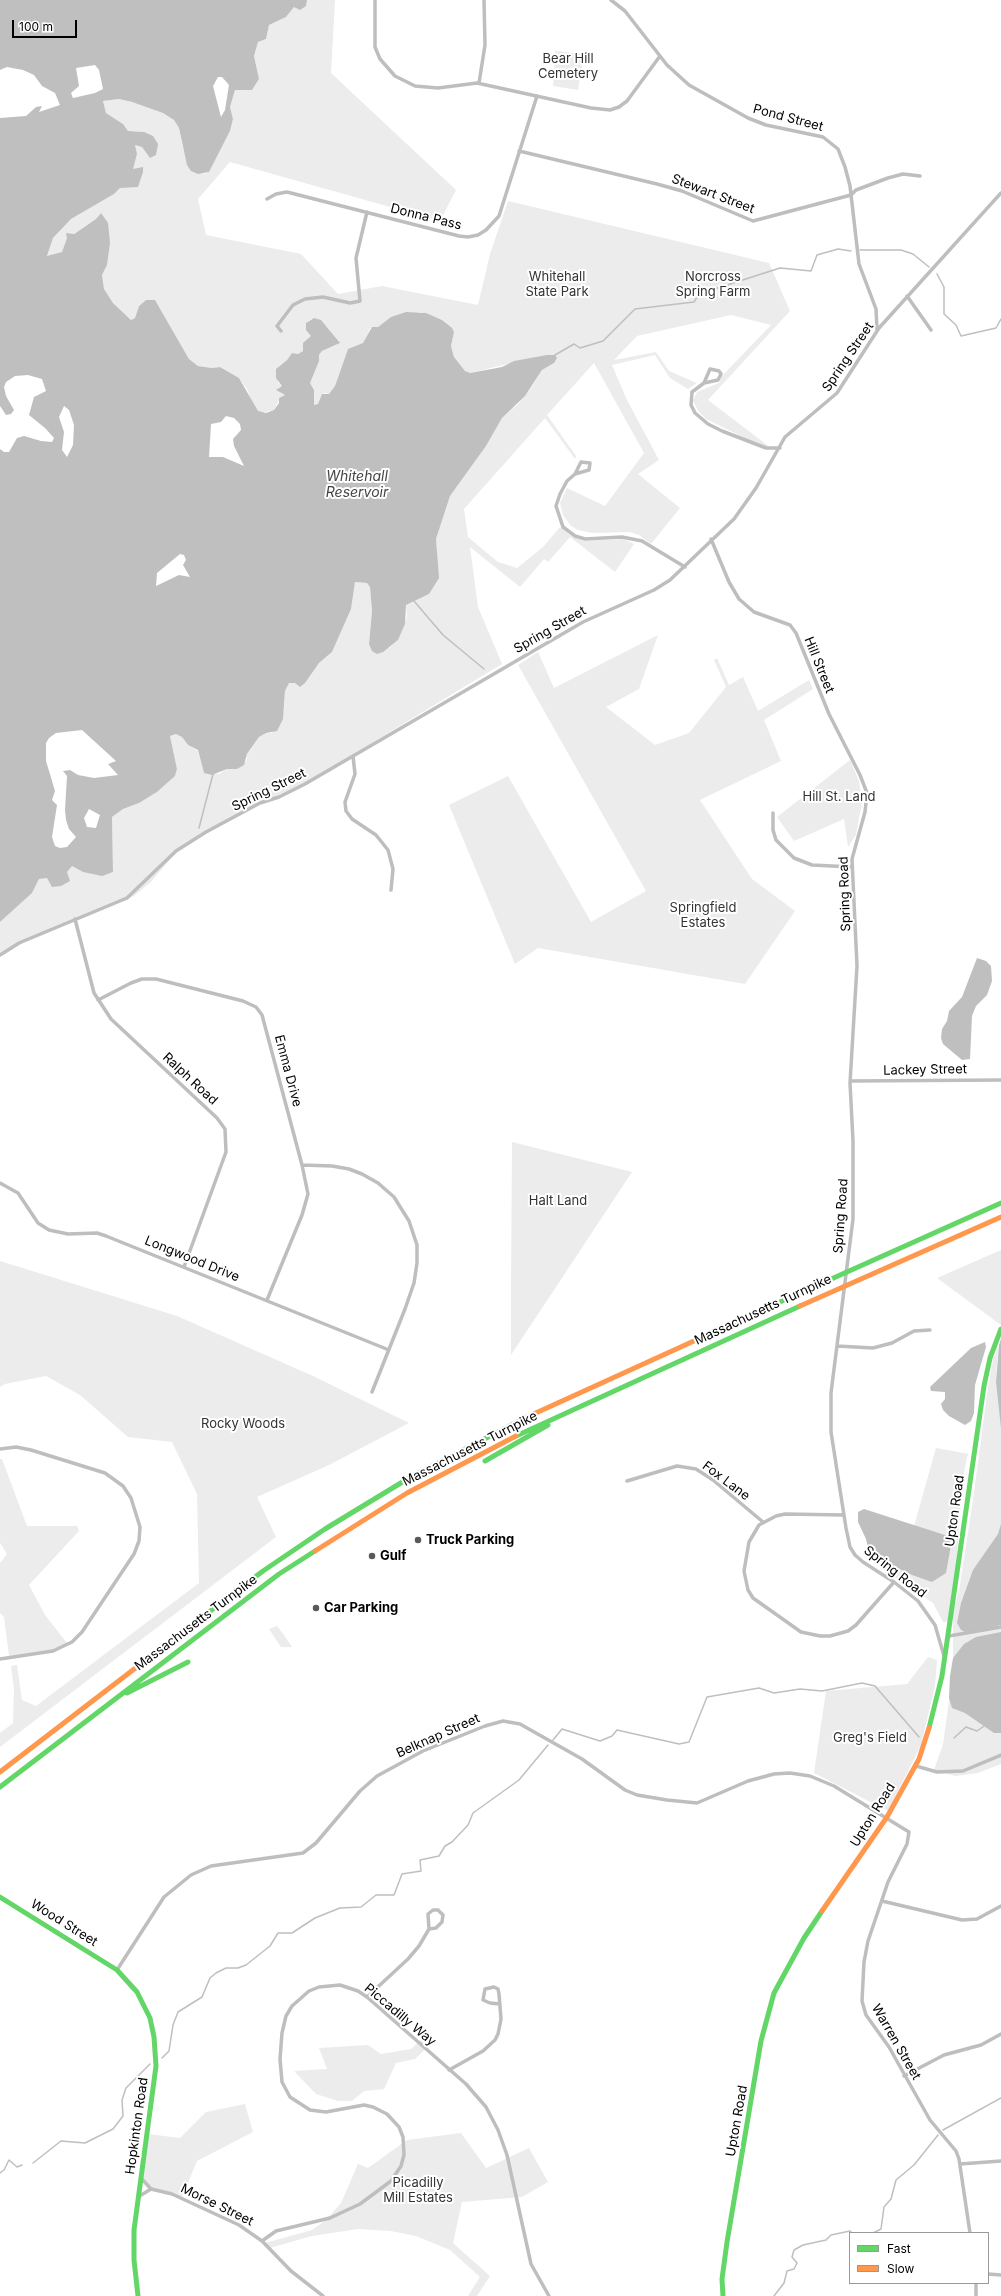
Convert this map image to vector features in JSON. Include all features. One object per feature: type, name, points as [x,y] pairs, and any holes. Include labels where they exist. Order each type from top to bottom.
[{"type":"main road","name":"Massachusetts Turnpike","points":[[0,1772],[263,1571],[325,1529],[428,1467],[534,1414],[822,1282],[1001,1203]]},
{"type":"main road","name":"Massachusetts Turnpike","points":[[0,1787],[264,1585],[332,1539],[450,1469],[574,1409],[895,1262],[1001,1217]]},
{"type":"main road","name":"Upton Road","points":[[723,2296],[722,2280],[727,2242],[761,2041],[774,1993],[804,1938],[887,1817],[916,1766],[934,1714],[949,1636],[983,1391],[990,1358],[1001,1329]]},
{"type":"main road","points":[[486,1461],[574,1409]]},
{"type":"main road","points":[[115,1699],[188,1662]]},
{"type":"main road","name":"Wood Street","points":[[0,1897],[117,1970]]},
{"type":"main road","name":"Hopkinton Road","points":[[117,1970],[131,1984],[142,2001],[150,2018],[154,2037],[155,2076],[138,2197],[134,2245],[138,2296]]},
{"type":"street","points":[[375,0],[375,47],[380,59],[395,76],[415,86],[424,88],[479,83],[600,110],[619,107],[633,94],[660,56]]},
{"type":"street","points":[[479,83],[485,45],[484,0]]},
{"type":"street","name":"Pond Street","points":[[611,0],[625,12],[660,56],[688,85],[748,118],[766,125],[814,134],[832,142],[842,158],[851,195],[859,264],[876,309],[877,332]]},
{"type":"street","name":"Donna Pass","points":[[267,199],[276,194],[287,192],[459,236],[468,237],[478,235],[486,230],[498,216],[537,96]]},
{"type":"street","name":"Stewart Street","points":[[519,151],[657,184],[688,194],[753,221],[851,195],[856,190],[888,178],[903,174],[920,176]]},
{"type":"street","name":"Spring Street","points":[[0,955],[19,943],[127,898],[176,851],[206,832],[260,803],[301,786],[582,622],[662,585],[685,566],[711,539],[734,519],[746,504],[792,430],[823,407],[837,394],[877,332],[907,296],[1001,193]]},
{"type":"street","points":[[281,331],[278,326],[293,305],[305,299],[323,298],[350,303],[360,301],[356,258],[367,212]]},
{"type":"street","points":[[907,296],[931,330]]},
{"type":"street","points":[[704,383],[710,369],[719,371],[721,374],[718,380],[704,383],[694,389],[691,396],[691,405],[695,413],[708,424],[722,431],[766,448],[780,448]]},
{"type":"street","points":[[575,474],[586,472],[589,470],[591,465],[586,462],[582,462],[575,474],[567,481],[560,494],[556,506],[563,527],[575,536],[585,539],[622,537],[642,541],[685,566]]},
{"type":"street","name":"Hill Street","points":[[711,539],[725,573],[740,598],[754,612],[790,625],[796,633],[829,714],[864,784],[867,803],[860,827]]},
{"type":"street","points":[[353,756],[355,774],[345,802],[346,811],[352,819],[376,835],[388,850],[393,869],[391,890]]},
{"type":"street","points":[[773,813],[773,830],[776,840],[794,858],[812,866],[852,867]]},
{"type":"street","name":"Spring Road","points":[[860,827],[853,849],[852,867],[857,966],[850,1081],[854,1190],[849,1247],[831,1398],[830,1422],[843,1515],[848,1538],[855,1555],[918,1601],[930,1616],[938,1634],[944,1661]]},
{"type":"street","name":"Ralph Road","points":[[75,919],[94,993],[111,1019],[217,1118],[225,1129],[226,1152],[184,1267]]},
{"type":"street","name":"Emma Drive","points":[[98,1000],[142,979],[156,979],[243,1001],[256,1007],[262,1015],[302,1164],[308,1194],[302,1214],[267,1300]]},
{"type":"street","name":"Lackey Street","points":[[850,1081],[1001,1080]]},
{"type":"street","points":[[302,1164],[332,1166],[362,1174],[378,1183],[394,1197],[409,1221],[417,1245],[417,1264],[405,1309],[372,1392]]},
{"type":"street","name":"Longwood Drive","points":[[0,1183],[18,1193],[34,1218],[49,1230],[63,1233],[97,1233],[389,1350]]},
{"type":"street","points":[[837,1346],[878,1347],[892,1343],[914,1331],[930,1330]]},
{"type":"street","points":[[0,1449],[16,1447],[31,1450],[105,1473],[123,1486],[131,1498],[140,1527],[139,1541],[134,1554],[82,1632],[72,1642],[53,1651],[0,1659]]},
{"type":"street","name":"Fox Lane","points":[[627,1481],[673,1467],[687,1466],[696,1469],[709,1477],[763,1522]]},
{"type":"street","points":[[843,1515],[785,1514],[763,1522],[753,1533],[747,1552],[744,1571],[748,1590],[760,1605],[801,1632],[820,1636],[830,1636],[848,1631],[864,1619],[894,1582]]},
{"type":"street","points":[[949,1636],[1001,1627]]},
{"type":"street","name":"Belknap Street","points":[[117,1970],[164,1897],[191,1875],[210,1866],[304,1853],[316,1843],[360,1791],[377,1776],[408,1758],[460,1734],[503,1721],[520,1724],[582,1759],[619,1786],[637,1795],[697,1803],[748,1781],[774,1774],[790,1773],[822,1780],[887,1817]]},
{"type":"street","points":[[916,1766],[936,1772],[963,1771],[1001,1754]]},
{"type":"street","name":"Warren Street","points":[[887,1817],[907,1828],[909,1836],[882,1901],[866,1952],[862,2001],[866,2015],[890,2047],[904,2076],[930,2120],[956,2151],[960,2164],[970,2232]]},
{"type":"street","points":[[882,1901],[962,1920],[977,1919],[1001,1906]]},
{"type":"street","points":[[367,1997],[408,1959],[419,1946],[429,1929],[428,1914],[433,1910],[438,1910],[443,1915],[442,1922],[436,1928],[429,1929]]},
{"type":"street","name":"Piccadilly Way","points":[[262,2241],[276,2231],[341,2214],[391,2181],[401,2166],[404,2155],[403,2137],[399,2127],[387,2114],[373,2106],[364,2105],[326,2112],[310,2110],[290,2097],[280,2075],[283,2024],[292,2006],[309,1991],[332,1985],[348,1987],[367,1997],[476,2094],[486,2107],[498,2130],[507,2155],[531,2264],[549,2296]]},
{"type":"street","points":[[449,2070],[483,2051],[495,2040],[502,2019],[500,2004],[498,1989],[494,1987],[485,1989],[483,2000],[490,2003],[500,2004]]},
{"type":"street","points":[[904,2076],[944,2055],[981,2045],[1001,2034]]},
{"type":"street","points":[[960,2164],[1001,2161]]},
{"type":"street","points":[[138,2197],[151,2189],[141,2178]]},
{"type":"street","name":"Morse Street","points":[[151,2189],[189,2200],[210,2212],[239,2225],[262,2241],[292,2271],[323,2296]]},
{"type":"street","points":[[989,2274],[1001,2275]]},
{"type":"street","points":[[976,2284],[976,2296]]},
{"type":"green space","name":"Whitehall State Park","points":[[307,0],[335,0],[331,73],[456,190],[440,221],[230,162],[198,199],[206,235],[301,254],[338,294],[382,286],[478,305],[490,254],[508,201],[769,263],[790,311],[708,400],[771,448],[765,448],[706,419],[699,412],[693,401],[697,392],[719,383],[722,376],[771,325],[731,315],[637,336],[614,360],[656,352],[669,371],[697,383],[688,389],[670,378],[655,355],[612,365],[627,400],[659,460],[638,474],[680,508],[651,544],[639,535],[630,532],[592,533],[578,530],[571,526],[563,515],[560,503],[567,488],[605,506],[644,453],[594,363],[547,415],[576,456],[575,459],[545,418],[464,509],[468,537],[498,562],[517,568],[543,547],[560,527],[571,536],[583,541],[624,539],[634,544],[615,572],[570,537],[548,562],[544,559],[520,587],[470,547],[478,607],[502,664],[309,781],[227,819],[176,852],[151,882],[134,896],[28,940],[0,957],[0,922],[32,893],[39,879],[67,872],[72,866],[83,872],[102,875],[113,872],[112,817],[123,809],[139,803],[157,792],[175,776],[177,769],[170,736],[176,734],[182,737],[188,745],[198,751],[204,773],[219,774],[227,769],[237,769],[247,760],[247,755],[259,737],[266,733],[272,733],[284,710],[285,691],[289,683],[295,683],[300,687],[305,683],[319,663],[332,652],[351,609],[355,582],[367,583],[370,587],[372,611],[369,644],[389,648],[398,640],[407,617],[406,605],[429,594],[437,554],[436,539],[450,496],[486,446],[502,418],[518,404],[531,388],[542,370],[554,363],[528,359],[470,373],[465,371],[454,357],[451,346],[454,332],[442,320],[421,312],[391,317],[378,327],[370,328],[366,340],[360,346],[348,349],[335,386],[329,394],[324,393],[318,404],[314,405],[314,390],[310,383],[319,355],[322,351],[337,345],[338,342],[328,328],[311,319],[306,323],[311,336],[304,345],[303,351],[298,354],[292,353],[287,360],[279,366],[278,382],[282,386],[278,388],[279,392],[285,395],[281,397],[274,410],[261,413],[254,408],[247,389],[239,378],[220,367],[212,368],[198,366],[189,359],[155,300],[146,300],[139,306],[135,318],[131,320],[113,303],[104,289],[102,275],[107,265],[101,213],[96,219],[67,238],[62,252],[47,257],[53,238],[71,219],[114,194],[120,188],[127,186],[137,154],[135,145],[142,146],[150,158],[144,132],[128,131],[123,124],[106,113],[103,101],[119,99],[132,102],[163,113],[174,120],[179,128],[183,149],[204,174],[209,172],[230,131],[233,119],[230,107],[235,90],[252,90],[259,79],[254,56],[258,42],[266,39],[269,25],[286,17],[294,7],[306,6]]},
{"type":"green space","name":"Bear Hill Cemetery","points":[[555,51],[584,54],[578,90],[553,86]]},
{"type":"green space","name":"Springfield Estates","points":[[658,635],[639,689],[606,707],[655,745],[689,733],[726,687],[714,660],[717,658],[729,685],[743,677],[758,711],[809,680],[813,689],[764,720],[781,761],[700,800],[752,879],[795,911],[745,984],[538,948],[515,964],[449,805],[508,776],[591,922],[646,891],[518,665],[538,652],[554,688]]},
{"type":"green space","name":"Hill St. Land","points":[[850,760],[859,781],[862,802],[856,835],[848,847],[844,819],[794,841],[777,817]]},
{"type":"green space","name":"Halt Land","points":[[512,1142],[632,1172],[511,1355],[511,1288]]},
{"type":"green space","points":[[1001,1250],[1001,1325],[937,1278]]},
{"type":"green space","name":"Rocky Woods","points":[[0,1261],[177,1316],[313,1376],[409,1423],[329,1465],[257,1497],[276,1537],[0,1747],[0,1733],[13,1723],[14,1689],[11,1666],[17,1665],[22,1700],[36,1706],[199,1583],[197,1494],[172,1442],[128,1437],[80,1395],[46,1376],[5,1384],[0,1387]]},
{"type":"green space","points":[[998,1347],[997,1387],[1001,1372],[1001,1764],[978,1773],[955,1776],[934,1770],[943,1744],[950,1693],[953,1658],[953,1614],[952,1621],[943,1622],[933,1603],[899,1581],[871,1557],[914,1526],[936,1448],[969,1454],[967,1457],[962,1484],[953,1611],[959,1591],[988,1387],[993,1360]]},
{"type":"green space","points":[[0,1459],[2,1459],[27,1526],[77,1526],[79,1531],[29,1585],[45,1615],[67,1643],[58,1649],[9,1656],[4,1617],[0,1613],[0,1563],[7,1554],[0,1543]]},
{"type":"green space","points":[[277,1626],[292,1647],[281,1647],[269,1629]]},
{"type":"green space","name":"Greg's Field","points":[[928,1657],[937,1660],[935,1686],[921,1745],[888,1811],[814,1773],[826,1691],[907,1684]]},
{"type":"green space","points":[[424,2037],[431,2044],[415,2059],[396,2063],[384,2089],[364,2091],[352,2101],[338,2101],[316,2094],[294,2071],[327,2069],[319,2048],[368,2045],[381,2054],[411,2049]]},
{"type":"green space","points":[[245,2104],[253,2132],[197,2161],[182,2197],[151,2189],[142,2176],[148,2134],[180,2138],[206,2112]]},
{"type":"green space","name":"Picadilly Mill Estates","points":[[461,2133],[486,2168],[529,2148],[548,2182],[522,2197],[462,2202],[453,2243],[490,2276],[477,2296],[468,2296],[480,2277],[450,2250],[416,2236],[391,2231],[358,2229],[312,2236],[270,2248],[265,2243],[312,2230],[326,2220],[341,2203],[358,2164],[368,2168],[407,2140]]},
{"type":"water","name":"Whitehall Reservoir","points":[[0,0],[307,0],[306,6],[300,10],[294,7],[286,17],[269,25],[266,39],[258,42],[254,56],[259,79],[252,90],[235,90],[230,107],[233,119],[230,131],[209,172],[198,174],[191,171],[187,165],[179,128],[174,120],[163,113],[132,102],[119,99],[103,101],[106,113],[123,124],[128,131],[144,132],[153,136],[158,144],[156,155],[150,158],[142,147],[135,145],[137,154],[133,169],[143,167],[143,172],[138,187],[120,188],[114,194],[71,219],[53,238],[47,256],[62,252],[67,238],[66,233],[74,234],[96,219],[101,213],[108,223],[110,243],[107,265],[102,275],[104,289],[113,303],[131,320],[135,318],[139,306],[146,300],[155,300],[189,359],[198,366],[212,368],[220,367],[239,378],[258,411],[266,413],[274,410],[279,403],[279,398],[285,395],[276,390],[282,386],[276,378],[276,369],[287,360],[292,353],[298,354],[303,351],[303,343],[311,336],[306,330],[306,323],[314,318],[321,320],[340,343],[322,351],[319,355],[319,361],[310,383],[314,390],[314,405],[318,404],[322,394],[329,394],[335,386],[348,349],[363,343],[372,327],[378,327],[391,317],[406,312],[426,313],[442,320],[452,328],[454,332],[451,346],[454,357],[465,371],[470,373],[502,367],[514,361],[547,355],[555,355],[557,358],[554,363],[542,370],[525,396],[502,418],[486,446],[450,496],[436,539],[439,578],[429,594],[406,605],[405,624],[398,640],[383,652],[377,654],[372,651],[369,644],[372,611],[370,587],[367,583],[355,582],[351,609],[332,652],[319,663],[305,683],[300,687],[295,683],[289,683],[285,691],[283,719],[277,731],[266,733],[259,737],[247,754],[244,765],[237,769],[227,769],[212,775],[204,773],[198,750],[188,745],[182,737],[176,734],[170,736],[177,769],[175,776],[157,792],[139,803],[123,809],[112,817],[113,872],[102,876],[83,872],[72,866],[67,872],[70,881],[61,886],[52,887],[47,878],[39,879],[32,893],[0,922],[0,449],[4,452],[9,452],[17,438],[24,436],[41,441],[52,442],[54,438],[45,428],[29,415],[34,397],[46,391],[42,379],[28,375],[15,376],[6,382],[4,387],[6,396],[14,410],[11,414],[6,415],[0,406],[0,118],[26,116],[36,107],[42,106],[39,112],[60,105],[55,93],[42,86],[34,75],[23,70],[7,67],[0,70]],"holes":[[[95,65],[99,70],[103,89],[95,93],[73,98],[71,93],[79,86],[76,68]],[[218,77],[222,77],[229,85],[225,110],[221,117],[213,86]],[[64,406],[69,410],[74,425],[73,445],[67,457],[62,450],[64,432],[59,417]],[[226,416],[234,418],[240,424],[241,430],[233,439],[234,446],[244,466],[223,457],[209,457],[211,424],[221,422]],[[180,554],[184,555],[186,560],[183,565],[190,577],[179,575],[156,586],[157,573]],[[82,730],[116,761],[108,764],[118,775],[94,778],[78,775],[70,770],[63,771],[67,776],[65,810],[66,820],[69,829],[76,837],[67,847],[60,848],[55,846],[52,837],[57,805],[52,800],[55,791],[46,761],[46,743],[49,738],[56,733]],[[89,809],[100,815],[96,828],[87,827],[84,818]]]},
{"type":"water","points":[[977,958],[986,961],[991,966],[992,981],[987,995],[976,1006],[972,1016],[970,1059],[962,1060],[943,1044],[941,1038],[942,1029],[947,1021],[949,1011],[962,997]]},
{"type":"water","points":[[1001,1339],[1001,1428],[996,1382],[999,1345]]},
{"type":"water","points":[[985,1342],[986,1347],[975,1385],[974,1413],[971,1421],[965,1425],[949,1416],[943,1410],[941,1404],[945,1399],[945,1392],[931,1391],[930,1387],[971,1348]]},
{"type":"water","points":[[864,1509],[948,1536],[951,1545],[946,1573],[932,1582],[912,1575],[874,1557],[869,1551],[866,1539],[858,1522],[858,1512]]},
{"type":"water","points":[[1001,1524],[1001,1625],[967,1633],[961,1630],[957,1623],[961,1603],[973,1570],[998,1534]]},
{"type":"water","points":[[1001,1632],[1001,1733],[994,1733],[965,1713],[952,1708],[949,1698],[950,1676],[953,1658],[964,1644],[976,1637]]},
{"type":"waterway","points":[[555,355],[574,344],[580,348],[603,341],[635,309],[694,302],[699,294],[780,268],[811,271],[817,255],[838,249],[851,251]]},
{"type":"waterway","points":[[860,250],[901,250],[913,254],[929,267]]},
{"type":"waterway","points":[[937,274],[944,287],[944,314],[956,325],[961,336],[996,328],[1001,319]]},
{"type":"waterway","points":[[414,601],[443,635],[484,669]]},
{"type":"waterway","points":[[199,828],[213,774]]},
{"type":"waterway","points":[[553,1740],[562,1729],[600,1741],[612,1736],[617,1730],[679,1744],[689,1742],[707,1697],[759,1688],[774,1693],[800,1689],[822,1691],[862,1683],[875,1686],[919,1737]]},
{"type":"waterway","points":[[954,1738],[966,1727],[977,1731],[984,1726]]},
{"type":"waterway","points":[[162,2058],[169,2051],[173,2025],[178,2012],[202,1997],[210,1978],[216,1973],[226,1968],[238,1968],[246,1965],[270,1946],[278,1933],[292,1933],[315,1918],[340,1908],[361,1907],[376,1895],[394,1895],[402,1874],[421,1871],[420,1860],[439,1856],[445,1846],[452,1842],[468,1825],[473,1813],[519,1780],[548,1745]]},
{"type":"waterway","points":[[33,2163],[61,2141],[85,2143],[113,2129],[123,2116],[122,2100],[126,2088],[150,2064]]},
{"type":"waterway","points":[[943,2130],[1001,2098]]},
{"type":"waterway","points":[[875,2232],[881,2229],[884,2207],[891,2199],[896,2180],[914,2165],[938,2135]]},
{"type":"waterway","points":[[0,2173],[4,2170],[9,2160],[17,2167],[22,2165]]},
{"type":"waterway","points":[[774,2296],[784,2283],[787,2271],[794,2269],[797,2263],[792,2257],[794,2250],[803,2245],[826,2240],[831,2235],[851,2232]]},
{"type":"traffic: fast","points":[[762,1310],[1001,1203]]},
{"type":"traffic: fast","points":[[516,1436],[800,1306]]},
{"type":"traffic: fast","points":[[929,1728],[942,1676],[984,1386],[990,1358],[1001,1329]]},
{"type":"traffic: fast","points":[[159,1650],[263,1571],[325,1529],[409,1478],[527,1417]]},
{"type":"traffic: fast","points":[[485,1461],[548,1425]]},
{"type":"traffic: fast","points":[[0,1787],[279,1574],[315,1551]]},
{"type":"traffic: fast","points":[[127,1693],[188,1662]]},
{"type":"traffic: fast","points":[[0,1897],[117,1970],[137,1992],[150,2018],[154,2037],[156,2066],[134,2230],[134,2260],[138,2296]]},
{"type":"traffic: fast","points":[[723,2296],[722,2279],[727,2242],[761,2041],[774,1993],[804,1938],[822,1911]]},
{"type":"traffic: slow","points":[[800,1306],[1001,1217]]},
{"type":"traffic: slow","points":[[527,1417],[762,1310]]},
{"type":"traffic: slow","points":[[315,1551],[407,1493],[516,1436]]},
{"type":"traffic: slow","points":[[0,1772],[159,1650]]},
{"type":"traffic: slow","points":[[822,1911],[887,1817],[919,1759],[929,1728]]},
{"type":"place","name":"Truck Parking","points":[[418,1540]]},
{"type":"place","name":"Gulf","points":[[372,1556]]},
{"type":"place","name":"Car Parking","points":[[316,1608]]},
{"type":"park label","name":"Norcross Spring Farm","points":[[713,284]]}]
